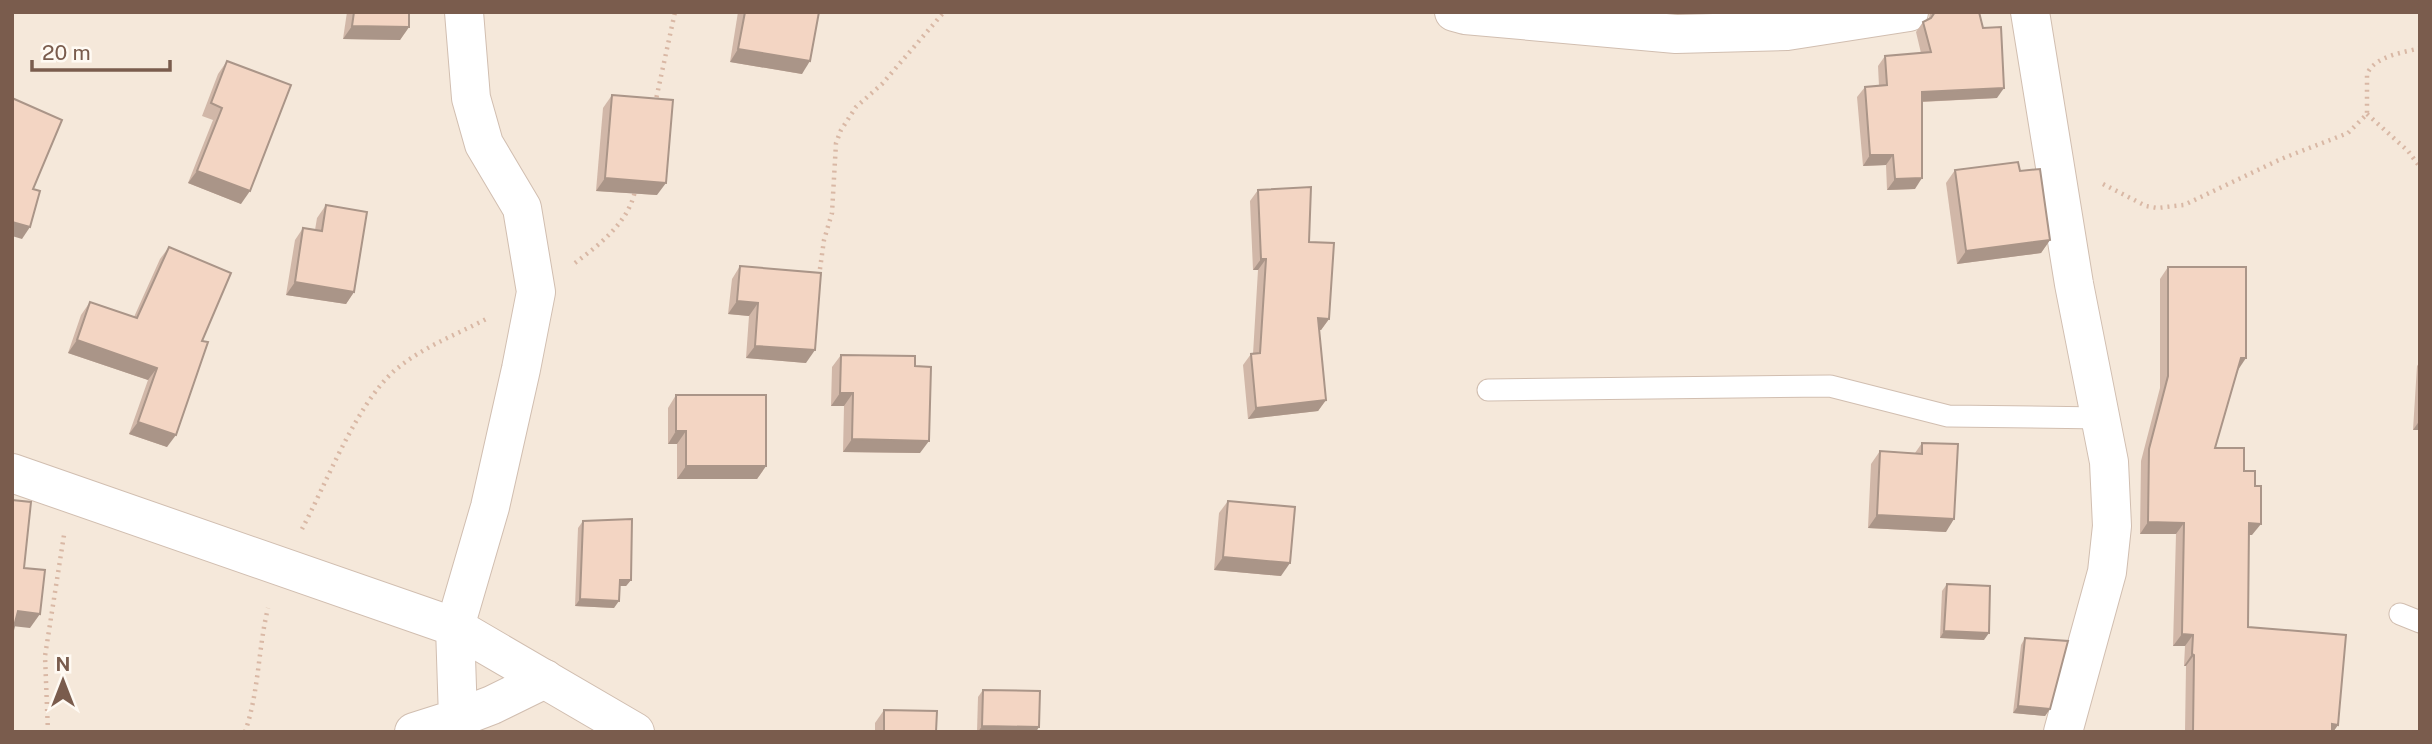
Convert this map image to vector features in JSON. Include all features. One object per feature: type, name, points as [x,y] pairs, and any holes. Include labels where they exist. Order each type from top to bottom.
[{"type":"street","points":[[456,725],[455,627],[490,506],[522,369],[536,292],[522,208],[484,144],[471,98],[464,12]]},
{"type":"street","points":[[1454,12],[1676,33],[1787,31],[1909,12]]},
{"type":"street","points":[[2031,12],[2074,284],[2109,462],[2112,526],[2107,572],[2063,732]]},
{"type":"street","points":[[12,473],[455,627],[635,732]]},
{"type":"street","points":[[414,732],[456,725],[545,679]]},
{"type":"lane","points":[[1488,390],[1830,386],[1948,416],[2102,418]]},
{"type":"path","points":[[654,105],[675,12]]},
{"type":"path","points":[[818,278],[824,240],[832,213],[836,143],[841,130],[856,107],[891,74],[944,12]]},
{"type":"path","points":[[2056,167],[2090,177],[2146,206],[2157,208],[2184,205],[2281,159],[2348,133],[2367,114],[2369,68],[2389,57],[2420,48]]},
{"type":"path","points":[[2367,114],[2408,151],[2420,167]]},
{"type":"path","points":[[245,732],[250,717],[272,589],[333,466],[368,403],[394,372],[438,341],[536,292],[608,237],[625,215],[636,185]]},
{"type":"path","points":[[48,732],[45,656],[71,493]]},
{"type":"shaded area","points":[[12,12],[2420,12],[2420,732],[12,732]]},
{"type":"building","points":[[354,12],[409,12],[409,27],[352,26]]},
{"type":"building","points":[[745,12],[819,12],[810,61],[738,49]]},
{"type":"building","points":[[1935,12],[1979,12],[1983,28],[2001,27],[2004,88],[1922,92],[1922,178],[1895,179],[1893,155],[1870,155],[1865,87],[1887,85],[1885,56],[1931,52],[1923,22]]},
{"type":"building","points":[[227,61],[291,85],[250,191],[197,171],[222,108],[211,103]]},
{"type":"building","points":[[612,95],[673,100],[666,183],[605,178]]},
{"type":"building","points":[[12,98],[62,120],[33,189],[40,191],[30,227],[12,222]]},
{"type":"building","points":[[2018,162],[2020,171],[2040,169],[2050,240],[1966,251],[1955,170]]},
{"type":"building","points":[[1311,187],[1309,242],[1334,243],[1329,319],[1318,318],[1326,400],[1256,408],[1251,354],[1260,353],[1266,259],[1261,259],[1258,190]]},
{"type":"building","points":[[326,205],[367,212],[354,292],[295,282],[303,228],[322,231]]},
{"type":"building","points":[[169,247],[231,273],[202,341],[208,342],[176,435],[138,422],[157,368],[77,340],[90,302],[137,318]]},
{"type":"building","points":[[740,266],[821,273],[815,350],[755,346],[758,303],[737,301]]},
{"type":"building","points":[[2168,267],[2246,267],[2246,358],[2241,358],[2215,448],[2244,448],[2244,471],[2255,471],[2255,486],[2261,486],[2261,524],[2249,523],[2248,627],[2346,635],[2338,725],[2332,724],[2332,732],[2193,732],[2193,635],[2182,634],[2184,523],[2148,522],[2149,449],[2168,376]]},
{"type":"building","points":[[841,355],[915,356],[915,366],[931,367],[929,441],[852,439],[853,393],[840,393]]},
{"type":"building","points":[[676,395],[766,395],[766,466],[686,466],[686,431],[676,431]]},
{"type":"building","points":[[1922,443],[1958,444],[1954,519],[1877,515],[1880,451],[1922,454]]},
{"type":"building","points":[[12,500],[31,502],[24,568],[45,570],[40,614],[18,611],[12,634]]},
{"type":"building","points":[[1228,501],[1295,507],[1290,563],[1223,557]]},
{"type":"building","points":[[632,519],[631,580],[620,580],[619,601],[580,599],[583,521]]},
{"type":"building","points":[[1947,584],[1990,586],[1989,633],[1944,631]]},
{"type":"building","points":[[2025,638],[2068,641],[2050,709],[2018,706]]},
{"type":"building","points":[[983,690],[1040,691],[1039,727],[982,726]]},
{"type":"building","points":[[884,710],[937,711],[936,732],[884,732]]}]
